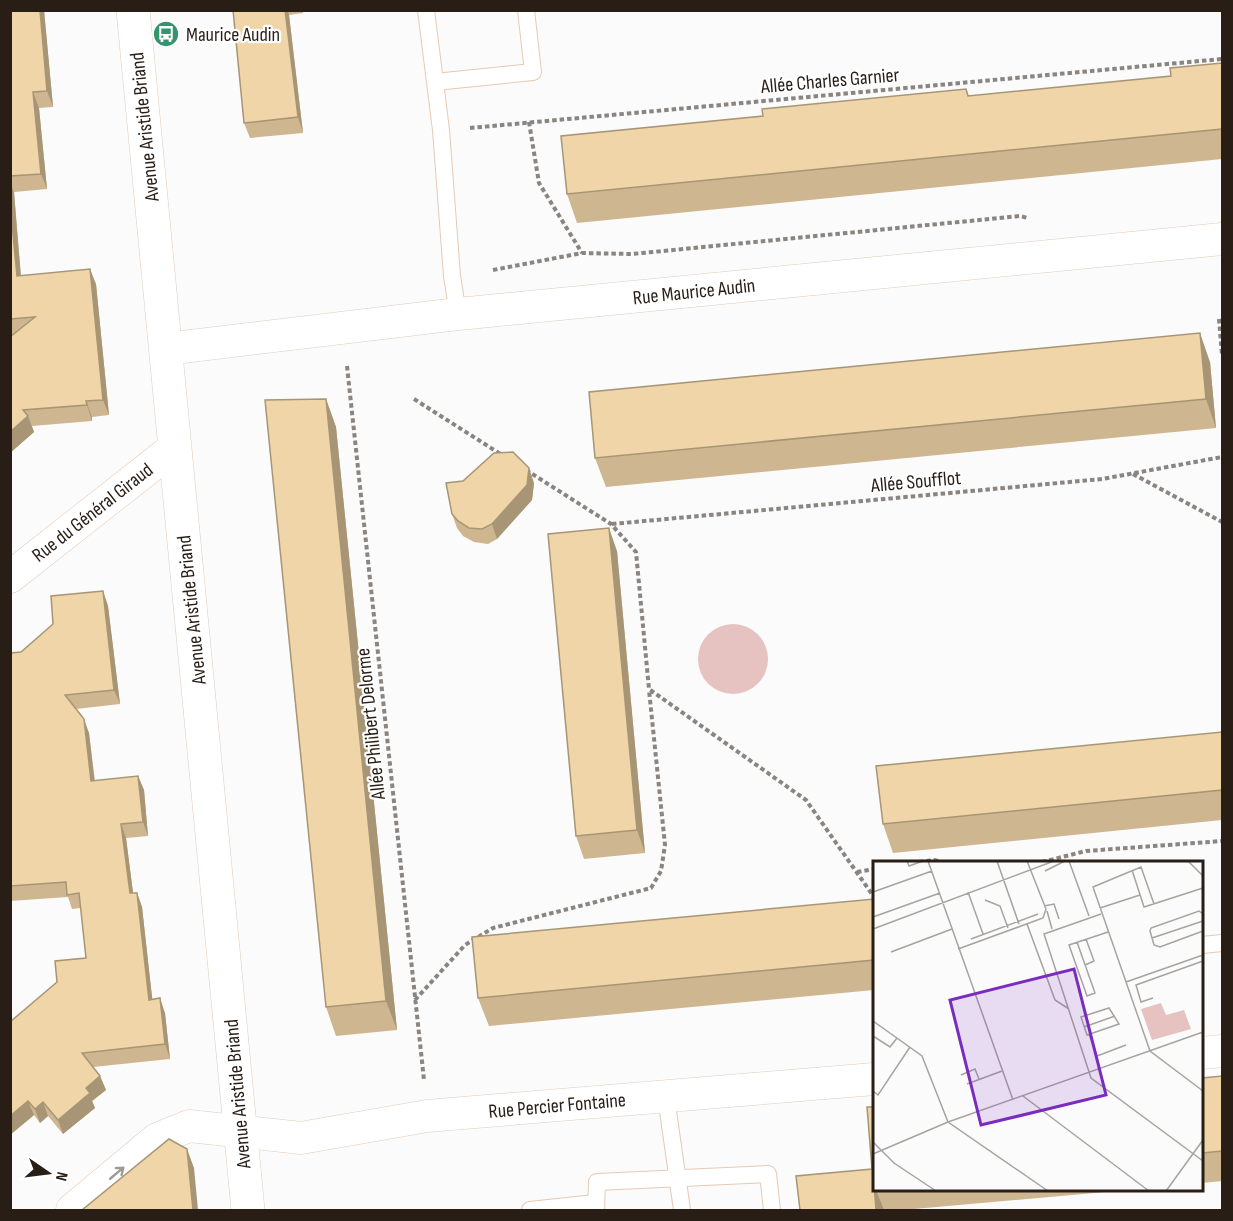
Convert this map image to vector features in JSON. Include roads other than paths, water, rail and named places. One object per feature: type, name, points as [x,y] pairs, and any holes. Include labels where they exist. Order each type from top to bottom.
[{"type":"street","name":"Avenue Aristide Briand","points":[[133,10],[249,1210]]},
{"type":"street","name":"Rue Maurice Audin","points":[[166,349],[458,314],[1222,239]]},
{"type":"street","name":"Rue du Général Giraud","points":[[10,577],[174,448]]},
{"type":"street","points":[[1203,1053],[1222,1052]]},
{"type":"street","name":"Rue Percier Fontaine","points":[[72,1210],[158,1139],[189,1126],[301,1138],[427,1116],[873,1078]]},
{"type":"lane","points":[[426,10],[441,130],[452,276],[458,314]]},
{"type":"lane","points":[[435,82],[533,72],[526,10]]},
{"type":"lane","points":[[1203,945],[1222,943]]},
{"type":"lane","points":[[666,1097],[682,1210]]},
{"type":"lane","points":[[530,1210],[595,1207],[597,1182],[768,1174],[772,1210]]},
{"type":"place","name":"Maurice Audin","points":[[166,34]]}]
